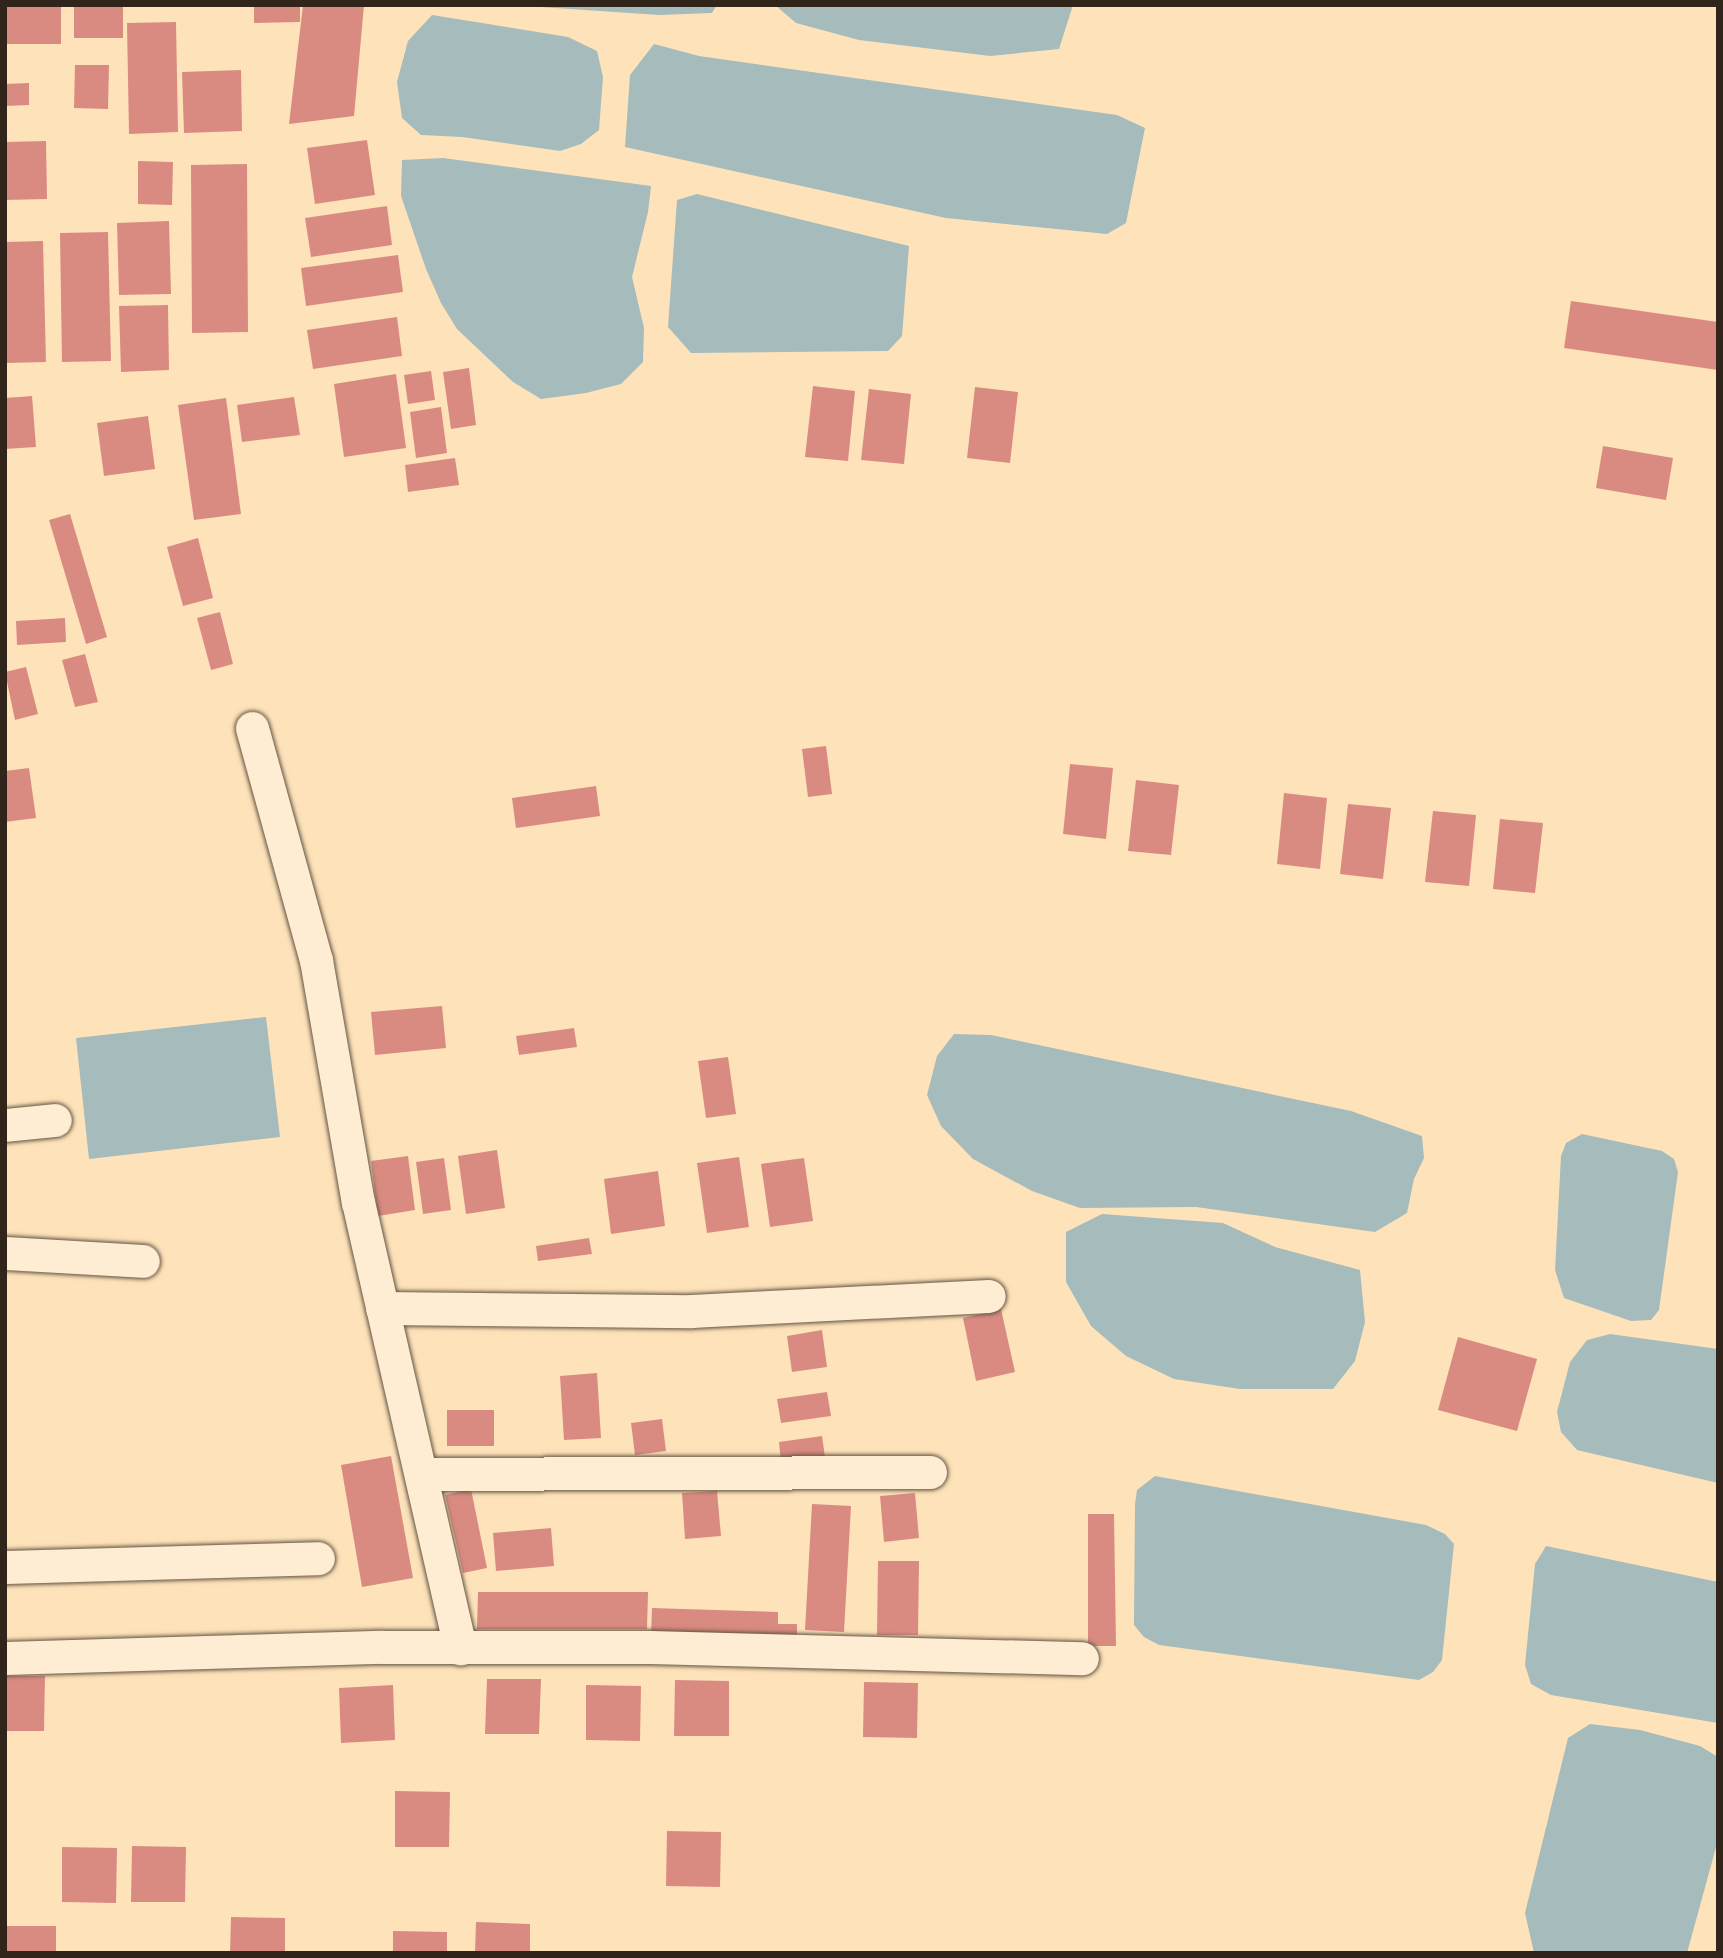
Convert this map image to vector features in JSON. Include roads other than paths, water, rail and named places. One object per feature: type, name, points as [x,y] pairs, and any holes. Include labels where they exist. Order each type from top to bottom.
[{"type":"street","points":[[251,729],[316,960],[358,1202],[460,1649]]},
{"type":"street","points":[[5,1125],[55,1120]]},
{"type":"street","points":[[5,1253],[143,1261]]},
{"type":"street","points":[[382,1308],[691,1311],[989,1296]]},
{"type":"street","points":[[421,1474],[930,1472]]},
{"type":"street","points":[[5,1567],[318,1558]]},
{"type":"street","points":[[5,1658],[382,1647],[650,1647],[1082,1658]]}]
